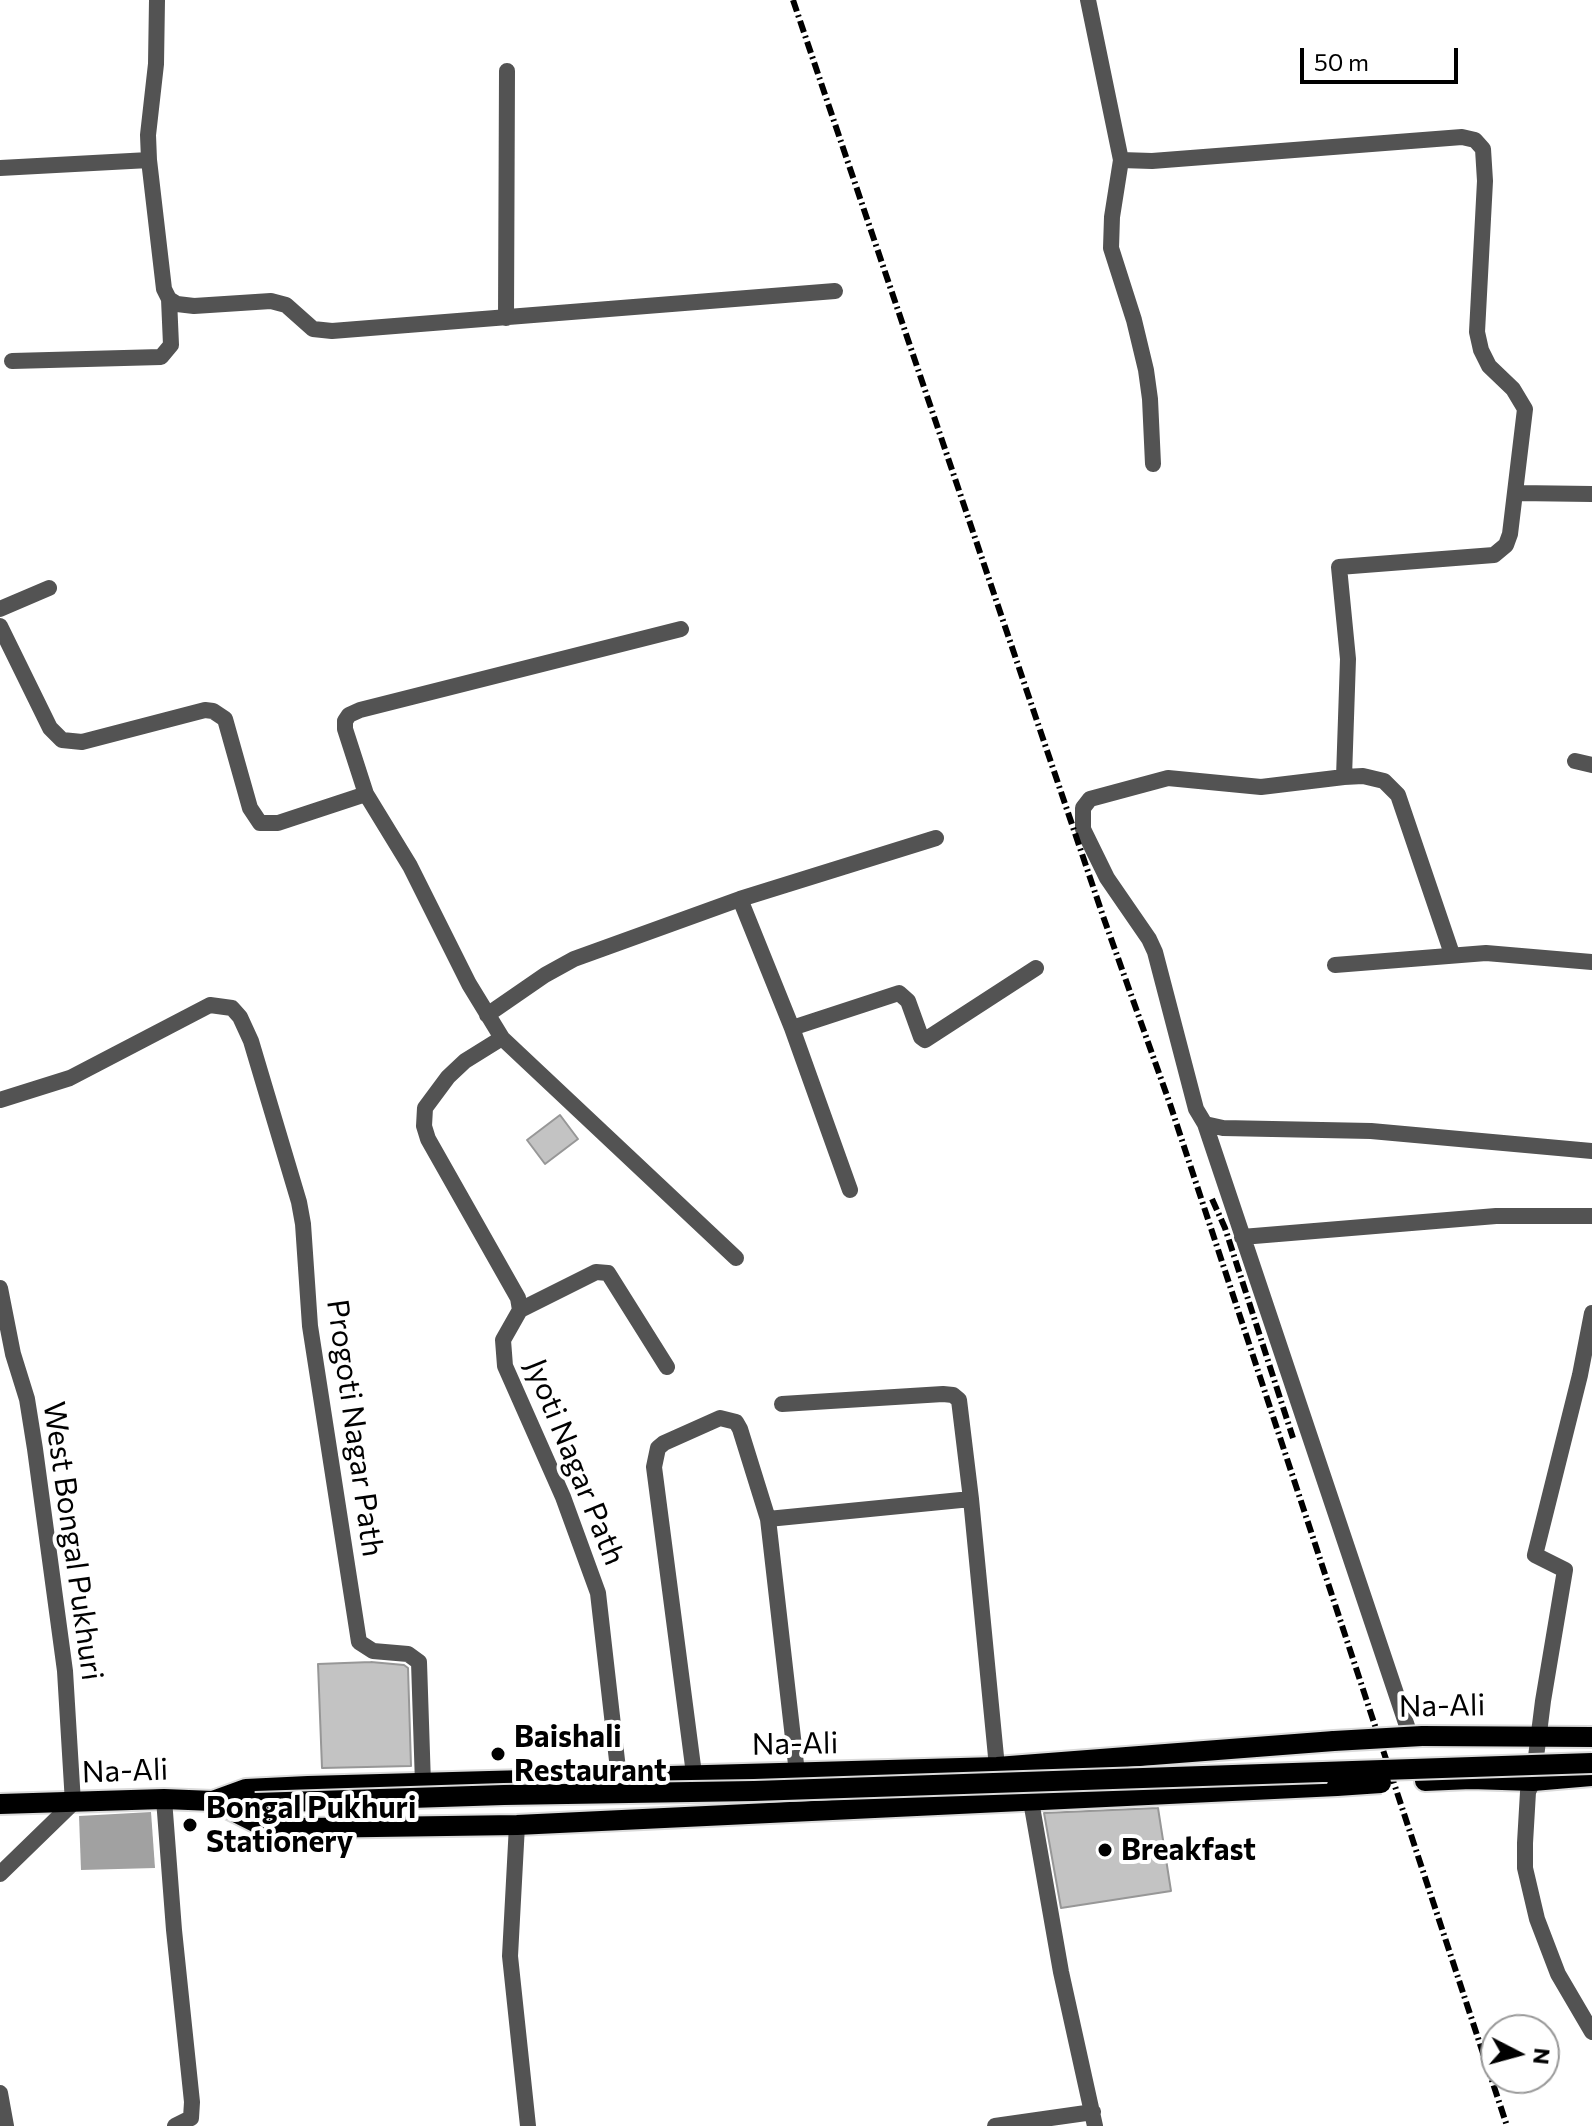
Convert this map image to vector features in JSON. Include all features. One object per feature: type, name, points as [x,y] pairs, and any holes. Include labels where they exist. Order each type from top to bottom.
[{"type":"main road","name":"Na-Ali","points":[[0,1804],[164,1799],[213,1801],[246,1789],[997,1767],[1416,1736],[1592,1737]]},
{"type":"main road","points":[[213,1801],[255,1803],[754,1791],[1592,1763]]},
{"type":"main road","points":[[213,1801],[248,1820],[277,1827],[517,1825],[1425,1781],[1533,1781],[1592,1776]]},
{"type":"street","points":[[12,361],[161,357],[171,345],[169,299],[164,289],[149,160],[157,0]]},
{"type":"street","points":[[1088,0],[1121,160],[1112,217],[1111,248],[1146,370],[1153,464]]},
{"type":"street","points":[[506,318],[507,71]]},
{"type":"street","points":[[1121,160],[1152,161],[1462,137],[1475,140],[1483,149],[1485,181],[1477,332],[1489,366],[1513,389],[1525,409],[1517,493],[1506,545],[1494,555],[1339,567],[1348,659],[1344,777]]},
{"type":"street","points":[[0,168],[149,160]]},
{"type":"street","points":[[169,299],[186,306],[279,302],[304,324],[321,332],[835,291]]},
{"type":"street","points":[[1517,493],[1592,494]]},
{"type":"street","points":[[0,609],[49,588]]},
{"type":"street","points":[[0,626],[50,728],[62,740],[82,742],[205,710],[213,711],[225,719],[250,808],[260,823],[278,823],[366,794]]},
{"type":"street","points":[[681,629],[375,706],[349,715],[345,729],[366,794],[422,886],[463,973],[502,1038],[736,1258]]},
{"type":"street","points":[[1575,761],[1592,765]]},
{"type":"street","points":[[1416,1736],[1205,1124],[1196,1109],[1155,952],[1107,878],[1083,829],[1083,808],[1090,799],[1168,778],[1261,787],[1363,776],[1384,781],[1398,795],[1452,954]]},
{"type":"street","points":[[487,1015],[574,959],[740,899],[936,838]]},
{"type":"street","points":[[740,899],[792,1028],[850,1190]]},
{"type":"street","points":[[1335,965],[1452,954],[1528,955],[1592,962]]},
{"type":"street","points":[[792,1028],[899,993],[908,1001],[921,1037],[930,1039],[1036,968]]},
{"type":"street","name":"Progoti Nagar Path","points":[[0,1100],[70,1078],[210,1005],[232,1008],[240,1017],[251,1041],[299,1202],[310,1326],[359,1642],[373,1651],[408,1654],[419,1662],[423,1784]]},
{"type":"street","points":[[502,1038],[465,1061],[448,1077],[425,1108],[424,1126],[428,1139],[518,1298],[520,1310],[596,1272],[608,1273],[667,1367]]},
{"type":"street","points":[[1205,1124],[1223,1128],[1409,1134],[1592,1151]]},
{"type":"street","points":[[1242,1237],[1496,1216],[1592,1216]]},
{"type":"street","name":"West Bongal Pukhuri","points":[[0,1288],[6,1355],[27,1399],[65,1671],[73,1803]]},
{"type":"street","name":"Jyoti Nagar Path","points":[[520,1310],[503,1340],[505,1366],[563,1497],[598,1593],[619,1778]]},
{"type":"street","points":[[1591,1321],[1535,1555],[1565,1570],[1533,1781],[1528,1792],[1525,1843],[1530,1896],[1558,1974],[1592,2032]]},
{"type":"street","points":[[782,1404],[953,1395],[959,1400],[997,1767]]},
{"type":"street","points":[[694,1774],[654,1467],[658,1448],[664,1443],[720,1418],[736,1422],[768,1519],[797,1773]]},
{"type":"street","points":[[768,1519],[971,1499]]},
{"type":"street","points":[[164,1799],[192,2102],[191,2118],[175,2126]]},
{"type":"street","points":[[995,2126],[1094,2119],[1061,1972],[1031,1801]]},
{"type":"street","points":[[0,1874],[73,1803]]},
{"type":"street","points":[[517,1825],[510,1956],[528,2126]]},
{"type":"street","points":[[0,2093],[6,2126]]},
{"type":"shaded area","points":[[151,1812],[155,1868],[81,1870],[79,1816]]},
{"type":"building","points":[[560,1115],[578,1139],[545,1164],[527,1140]]},
{"type":"building","points":[[371,1662],[408,1668],[411,1766],[322,1768],[318,1664]]},
{"type":"building","name":"Breakfast","points":[[1158,1808],[1171,1891],[1061,1908],[1044,1813]]},
{"type":"railway","points":[[793,0],[1103,916],[1170,1104],[1507,2126]]},
{"type":"railway","points":[[1212,1199],[1225,1228],[1293,1438]]},
{"type":"place","name":"Baishali Restaurant","points":[[498,1754]]},
{"type":"place","name":"Bongal Pukhuri Stationery","points":[[190,1825]]},
{"type":"place","name":"Breakfast","points":[[1105,1850]]}]
